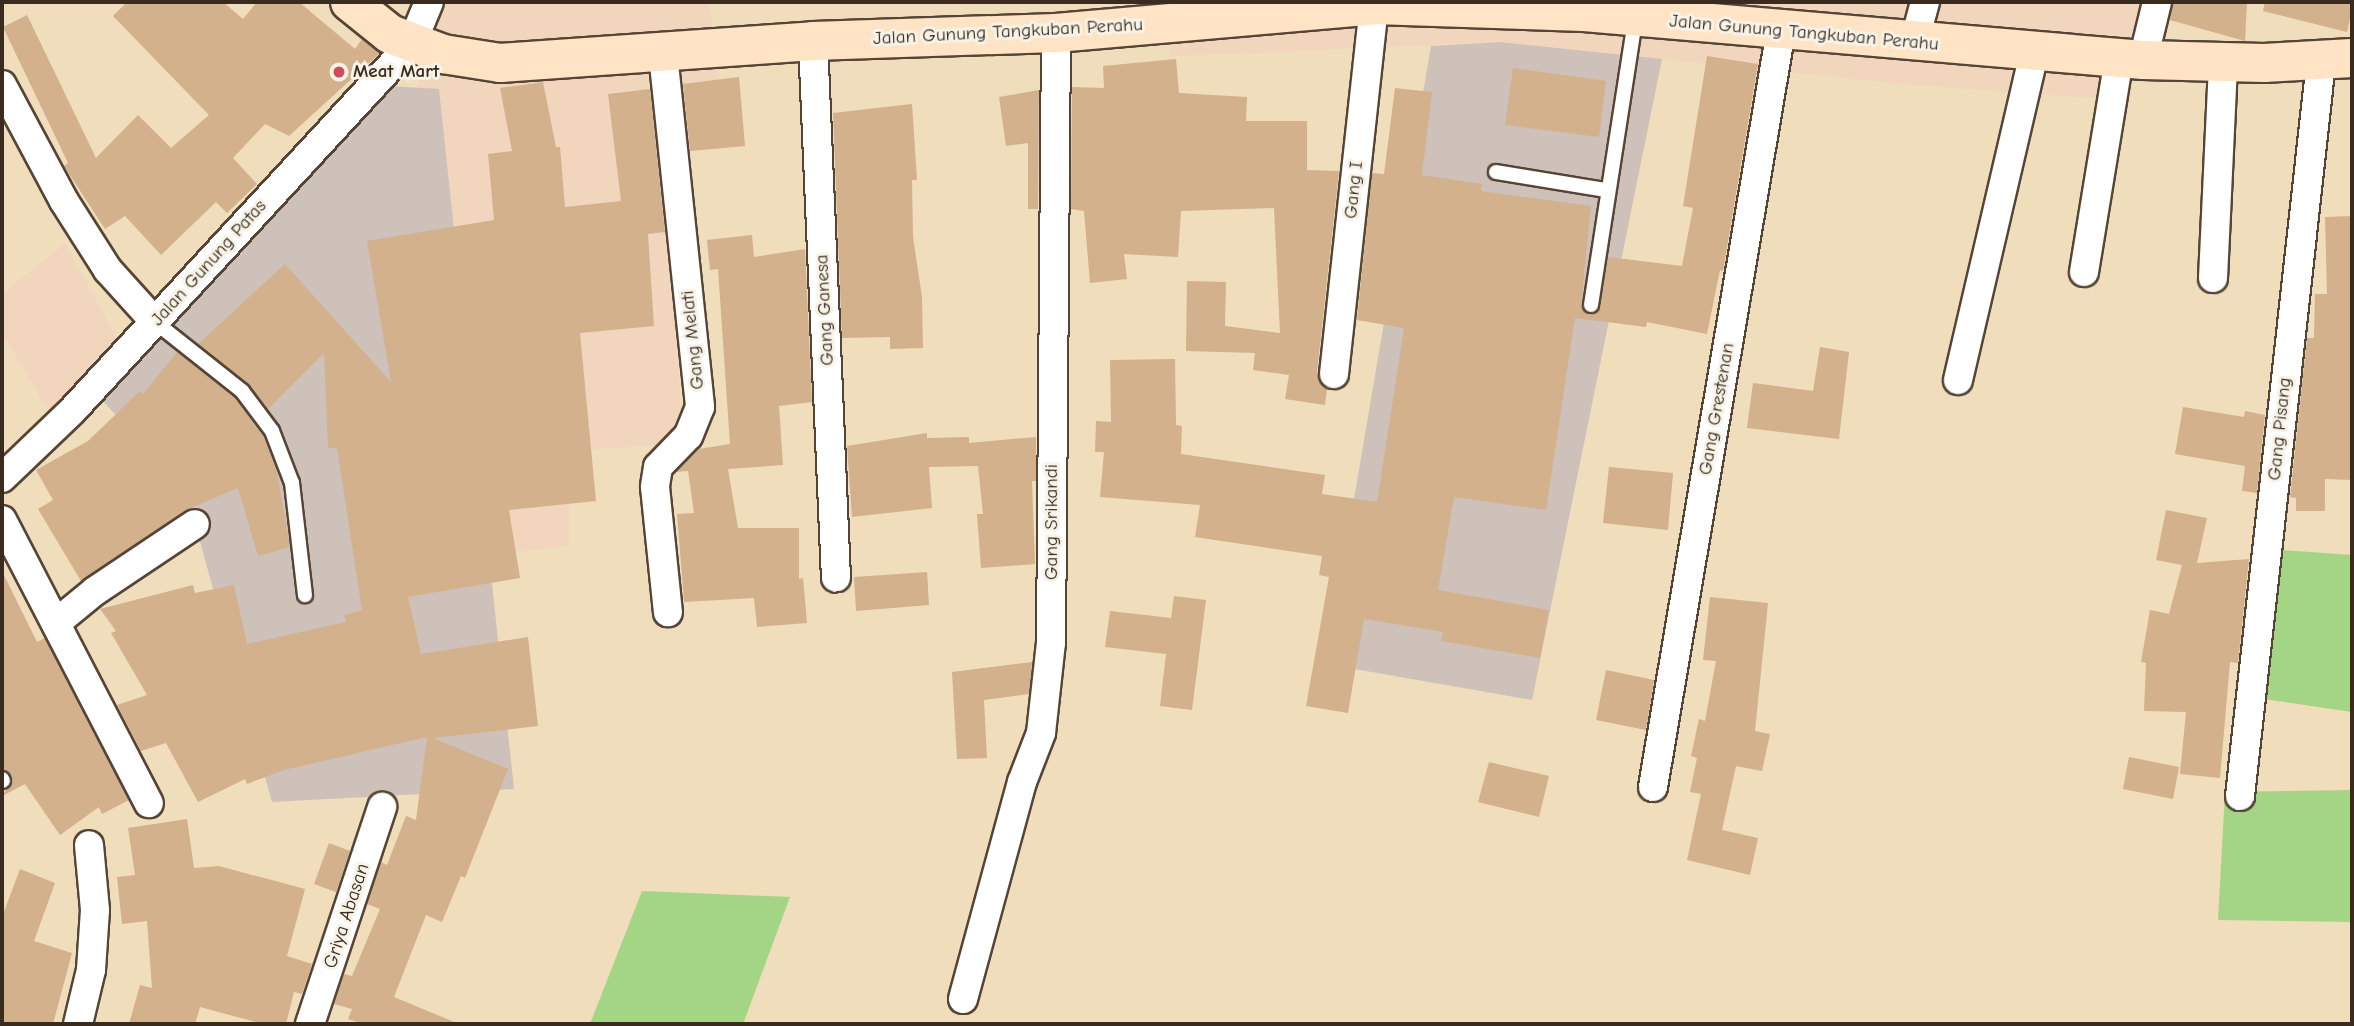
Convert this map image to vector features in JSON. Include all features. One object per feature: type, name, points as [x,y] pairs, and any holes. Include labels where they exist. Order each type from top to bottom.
[{"type":"street","name":"Jalan Gunung Tangkuban Perahu","points":[[350,2],[390,34],[412,43],[443,54],[500,63],[663,54],[813,41],[1056,33],[1194,11],[1374,5],[1509,8],[2131,60],[2337,60]]},
{"type":"street","points":[[412,43],[429,2]]},
{"type":"street","points":[[1914,43],[1925,2]]},
{"type":"street","points":[[2084,272],[2131,60],[2157,2]]},
{"type":"street","name":"Gang I","points":[[1334,374],[1374,5]]},
{"type":"street","name":"Gang Grestenan","points":[[1653,787],[1781,30]]},
{"type":"street","name":"Gang Srikandi","points":[[962,999],[1021,782],[1041,733],[1051,643],[1056,33]]},
{"type":"street","name":"Gang Ganesa","points":[[813,41],[836,578]]},
{"type":"street","name":"Jalan Gunung Patas","points":[[2,478],[155,322],[412,43]]},
{"type":"street","points":[[1958,380],[2034,53]]},
{"type":"street","name":"Gang Melati","points":[[663,54],[700,407],[688,436],[658,467],[655,486],[667,612]]},
{"type":"street","name":"Gang Pisang","points":[[2240,796],[2337,60]]},
{"type":"street","points":[[2213,278],[2223,62]]},
{"type":"street","points":[[2,85],[64,201],[108,270],[155,322]]},
{"type":"street","points":[[2,520],[149,803]]},
{"type":"street","points":[[56,623],[95,591],[195,524]]},
{"type":"street","name":"Griya Abasan","points":[[310,1024],[382,807]]},
{"type":"street","points":[[78,1024],[91,970],[95,910],[89,845]]},
{"type":"lane","points":[[1591,305],[1606,190],[1635,18]]},
{"type":"lane","points":[[1496,172],[1606,190]]},
{"type":"lane","points":[[155,322],[242,391],[272,430],[292,483],[305,595]]},
{"type":"shaded area","points":[[421,2],[709,2],[720,86],[660,87],[683,443],[569,451],[569,545],[489,555],[439,90],[419,88]]},
{"type":"shaded area","points":[[1178,2],[2144,2],[2120,100],[1894,83],[1500,42],[1169,56]]},
{"type":"shaded area","points":[[1500,42],[1662,59],[1532,700],[1326,664],[1431,46]]},
{"type":"shaded area","points":[[374,85],[439,89],[514,789],[272,802],[186,491],[101,399]]},
{"type":"shaded area","points":[[65,243],[131,364],[63,435],[2,333],[2,294]]},
{"type":"green space","points":[[2255,548],[2352,555],[2352,712],[2236,695]]},
{"type":"green space","points":[[2352,790],[2352,922],[2218,920],[2225,792]]},
{"type":"green space","points":[[642,891],[790,897],[743,1024],[590,1024]]},
{"type":"building","points":[[127,2],[223,2],[243,19],[257,2],[299,2],[355,49],[362,39],[380,53],[289,136],[265,124],[233,158],[257,184],[227,213],[216,202],[161,255],[125,216],[105,229],[64,166],[68,163],[3,27],[27,15],[96,158],[138,115],[171,148],[209,115],[113,16]]},
{"type":"building","points":[[2173,2],[2247,2],[2245,41],[2170,20]]},
{"type":"building","points":[[2265,2],[2352,2],[2352,10],[2347,32],[2263,11]]},
{"type":"building","points":[[1707,56],[1758,64],[1723,271],[1720,270],[1707,334],[1647,322],[1646,327],[1575,318],[1546,510],[1454,497],[1438,590],[1549,610],[1540,658],[1441,641],[1443,632],[1364,619],[1348,713],[1306,706],[1329,577],[1319,575],[1322,556],[1195,537],[1200,505],[1100,497],[1104,452],[1095,452],[1096,421],[1111,422],[1110,360],[1175,359],[1176,425],[1182,426],[1181,454],[1325,475],[1322,494],[1377,502],[1404,328],[1357,320],[1372,173],[1384,174],[1395,88],[1432,92],[1422,175],[1482,184],[1481,191],[1591,206],[1581,304],[1590,315],[1600,307],[1608,257],[1682,266],[1693,208],[1683,206]]},
{"type":"building","points":[[1176,59],[1179,93],[1247,97],[1246,121],[1307,121],[1307,170],[1339,171],[1317,372],[1327,389],[1325,405],[1285,399],[1289,375],[1253,370],[1255,353],[1186,351],[1187,281],[1226,282],[1225,326],[1280,333],[1274,208],[1181,211],[1178,257],[1124,254],[1127,279],[1090,283],[1084,211],[1071,209],[1072,87],[1104,88],[1103,66]]},
{"type":"building","points":[[1513,68],[1606,81],[1599,137],[1505,125]]},
{"type":"building","points":[[739,77],[745,146],[690,151],[683,84]]},
{"type":"building","points":[[543,82],[556,147],[560,147],[565,207],[621,201],[608,94],[650,89],[665,232],[648,234],[654,326],[580,333],[596,501],[509,510],[520,578],[408,597],[421,654],[528,637],[538,726],[433,738],[508,769],[465,878],[461,876],[442,922],[426,915],[394,997],[459,1024],[363,1024],[348,1019],[352,1009],[334,1004],[344,974],[352,976],[380,909],[367,904],[381,862],[387,865],[406,816],[416,820],[427,737],[284,770],[247,784],[245,779],[198,802],[166,743],[141,751],[117,705],[147,695],[111,633],[116,631],[100,609],[193,585],[195,593],[234,585],[247,644],[346,622],[344,615],[362,610],[337,448],[328,448],[324,353],[268,409],[248,384],[198,344],[285,264],[391,382],[367,241],[494,220],[488,154],[512,151],[500,88]]},
{"type":"building","points":[[1039,90],[1038,209],[1028,209],[1028,143],[1006,146],[999,97]]},
{"type":"building","points":[[912,104],[917,180],[912,180],[913,237],[922,297],[923,348],[890,349],[890,337],[842,338],[833,113]]},
{"type":"building","points":[[2352,216],[2352,480],[2325,479],[2325,511],[2296,511],[2296,498],[2290,497],[2307,338],[2314,338],[2315,294],[2327,294],[2325,217]]},
{"type":"building","points":[[752,235],[754,257],[805,249],[812,402],[779,406],[783,465],[728,469],[738,528],[799,528],[799,579],[803,578],[807,623],[757,627],[754,598],[684,602],[677,514],[694,513],[688,471],[676,472],[699,449],[730,444],[718,269],[710,270],[707,240]]},
{"type":"building","points":[[1820,347],[1849,352],[1839,439],[1747,428],[1753,383],[1813,391]]},
{"type":"building","points":[[177,352],[235,398],[263,436],[276,467],[290,547],[258,556],[238,488],[186,510],[81,581],[38,509],[53,500],[36,470],[88,441],[140,391],[143,394]]},
{"type":"building","points":[[2183,407],[2244,417],[2245,411],[2265,415],[2257,493],[2242,491],[2245,466],[2175,454]]},
{"type":"building","points":[[927,433],[927,438],[969,437],[969,443],[1036,437],[1036,481],[1032,481],[1035,564],[981,568],[977,514],[983,514],[978,466],[929,467],[932,508],[852,517],[847,446]]},
{"type":"building","points":[[1609,467],[1673,473],[1668,530],[1603,523]]},
{"type":"building","points":[[2166,510],[2207,518],[2197,563],[2249,559],[2238,663],[2230,662],[2220,778],[2180,774],[2186,712],[2144,711],[2146,663],[2141,662],[2150,610],[2169,614],[2182,565],[2156,560]]},
{"type":"building","points":[[2,571],[37,642],[45,638],[129,800],[102,814],[99,807],[60,835],[25,784],[2,796],[13,781],[2,769]]},
{"type":"building","points":[[927,572],[929,605],[856,611],[854,577]]},
{"type":"building","points":[[1174,596],[1206,600],[1192,710],[1160,706],[1166,654],[1105,647],[1110,611],[1171,618]]},
{"type":"building","points":[[1710,597],[1768,603],[1755,731],[1770,734],[1762,771],[1736,766],[1722,830],[1758,838],[1750,875],[1687,860],[1701,794],[1690,792],[1697,758],[1691,756],[1699,719],[1705,721],[1716,661],[1703,660]]},
{"type":"building","points":[[1032,662],[1029,694],[984,700],[987,758],[957,759],[952,672]]},
{"type":"building","points":[[1606,670],[1654,680],[1646,730],[1596,720]]},
{"type":"building","points":[[2129,757],[2179,767],[2173,799],[2123,789]]},
{"type":"building","points":[[1489,762],[1549,776],[1539,817],[1478,802]]},
{"type":"building","points":[[187,819],[194,868],[219,866],[305,889],[287,956],[312,964],[302,994],[294,992],[286,1024],[263,1024],[200,1007],[195,1024],[129,1024],[140,985],[152,988],[147,921],[122,924],[117,877],[135,875],[128,828]]},
{"type":"building","points":[[329,843],[350,851],[336,892],[314,884]]},
{"type":"building","points":[[20,869],[55,883],[34,941],[72,953],[53,1024],[2,1024],[2,917]]},
{"type":"place","name":"Meat Mart","points":[[339,72]]}]
